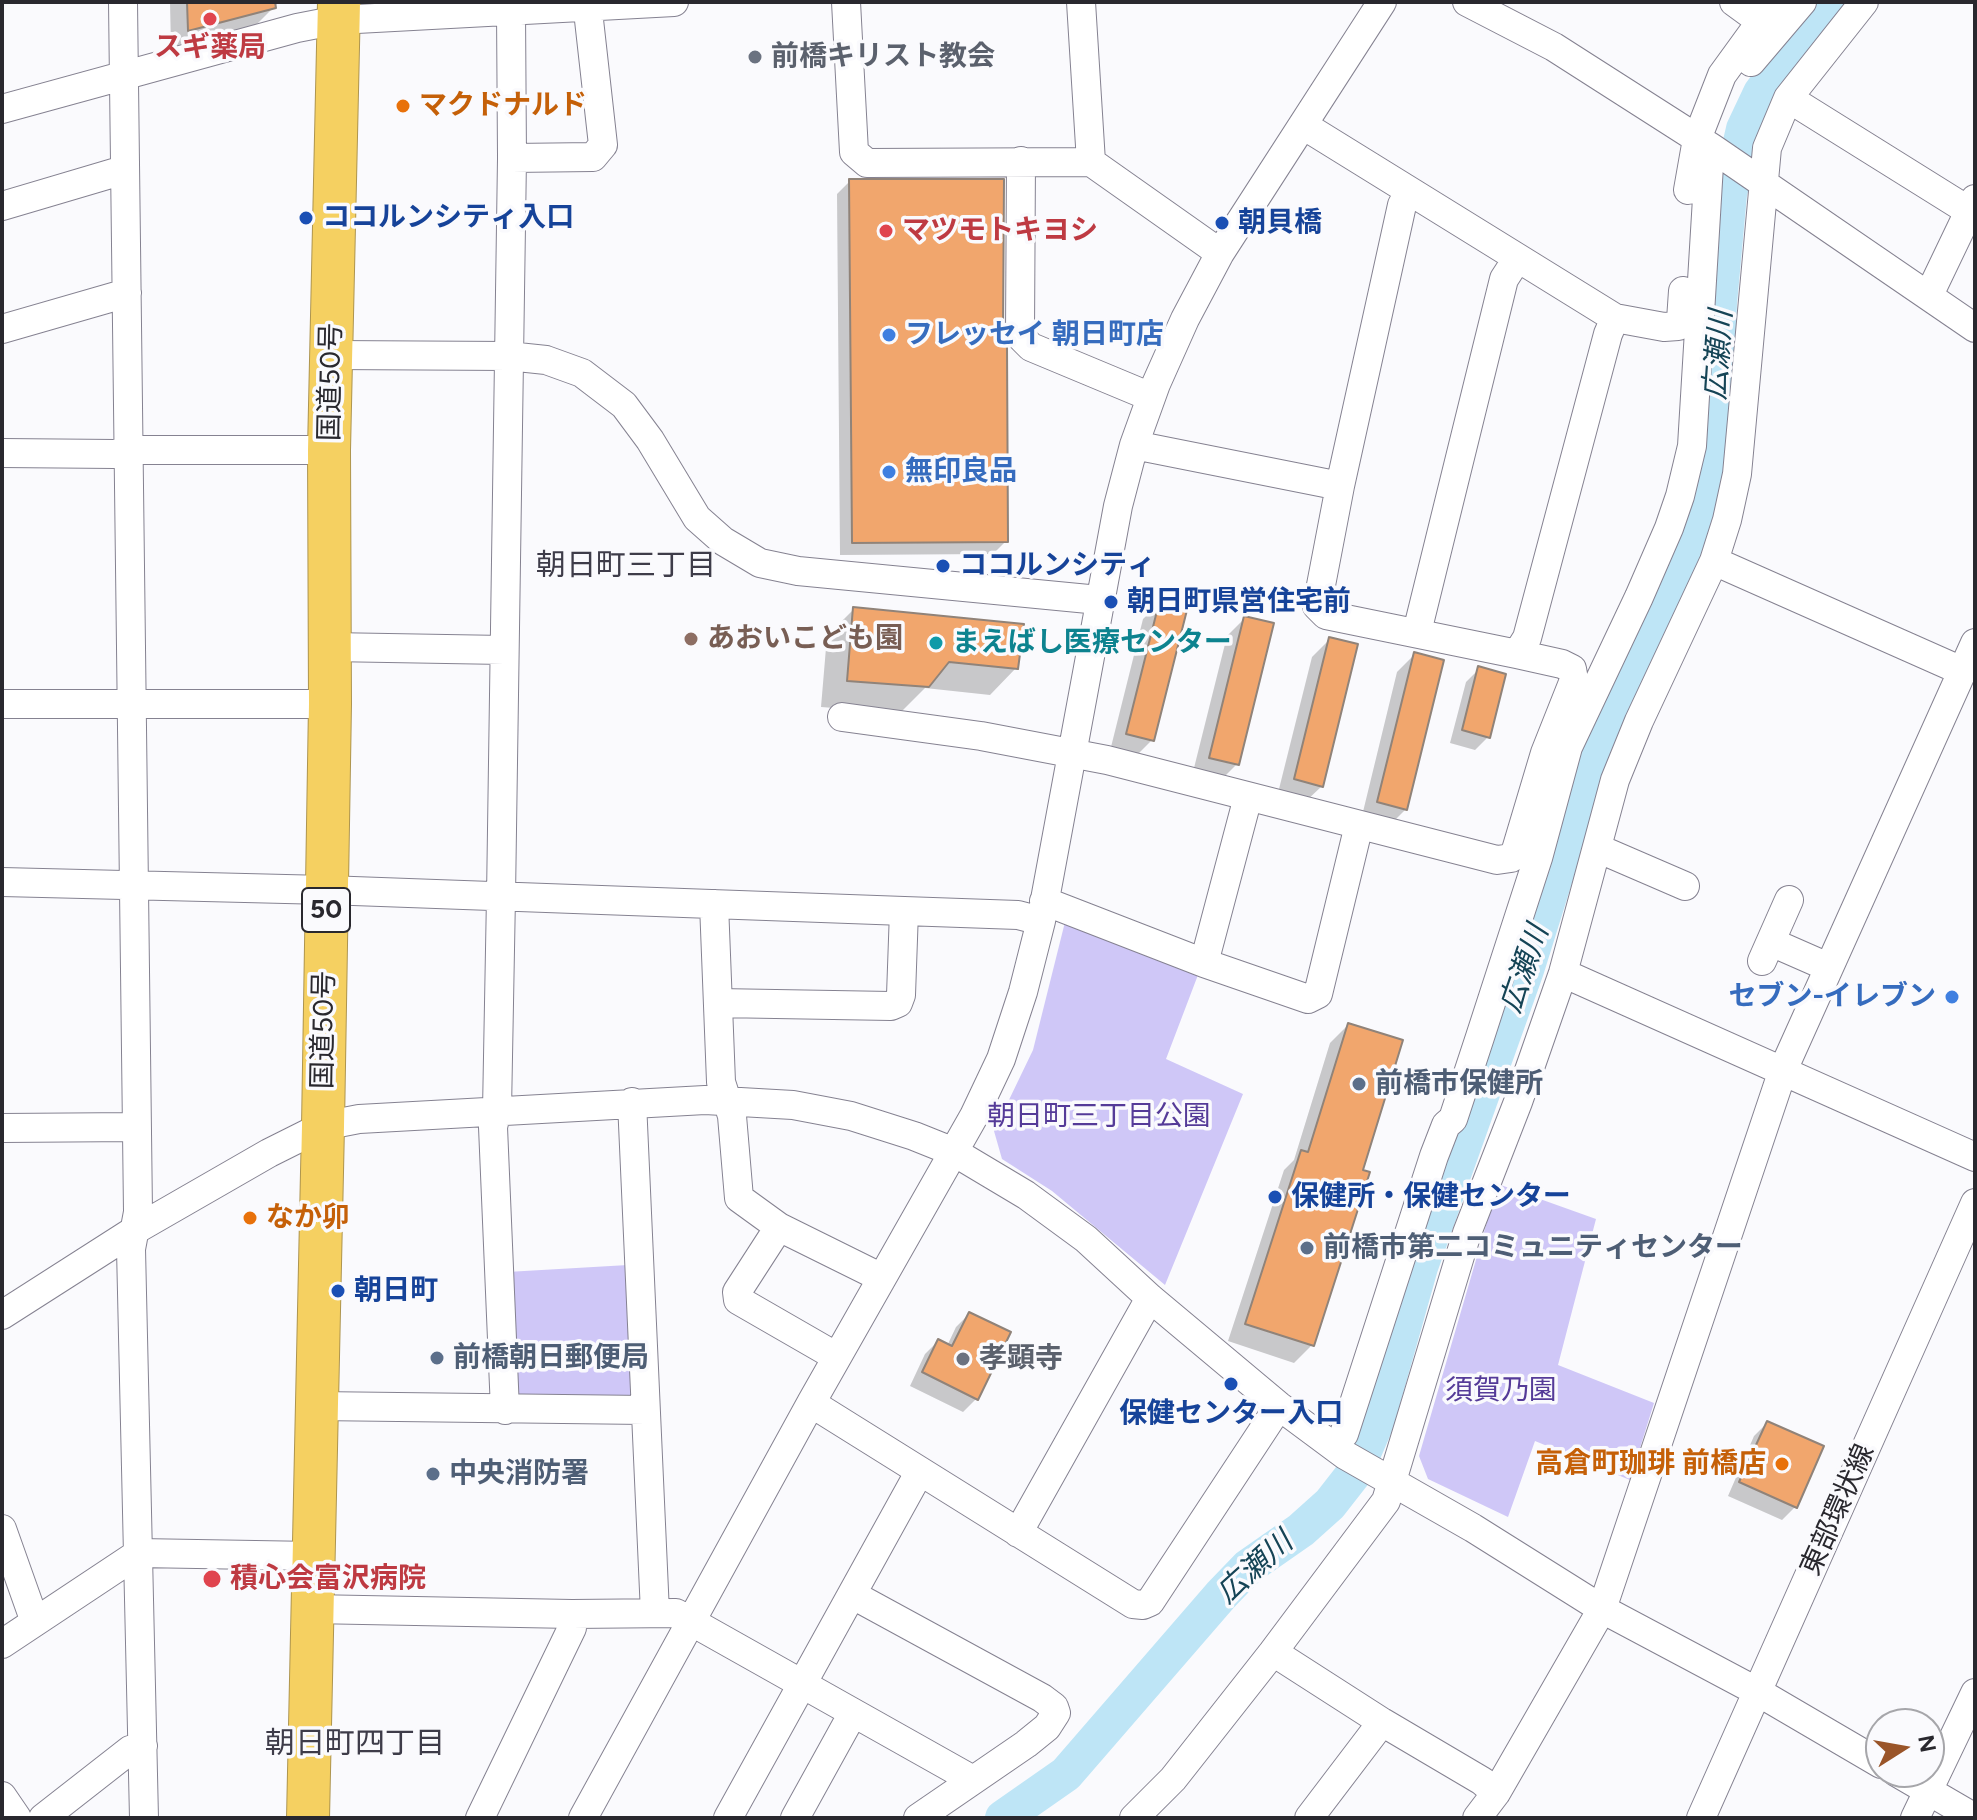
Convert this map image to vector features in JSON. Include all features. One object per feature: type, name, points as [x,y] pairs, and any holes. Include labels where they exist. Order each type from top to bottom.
[{"type":"highway","name":"国道50号","points":[[308,1818],[323,1126],[330,704],[329,450],[338,11]]},
{"type":"street","points":[[123,2],[138,1212],[131,1249],[144,1818]]},
{"type":"street","points":[[2,109],[297,28],[338,11],[464,8],[511,11],[587,4],[674,2]]},
{"type":"street","points":[[846,2],[854,152],[867,163],[1091,162],[1220,253]]},
{"type":"street","points":[[1081,2],[1091,162]]},
{"type":"street","points":[[583,1818],[811,1403],[954,1152],[1001,1059],[1023,992],[1042,911],[1121,491],[1151,397],[1185,319],[1220,253],[1382,2]]},
{"type":"street","points":[[1467,2],[1554,47],[1757,177],[1975,328]]},
{"type":"street","points":[[1344,1444],[1434,1156],[1446,1125],[1453,1119],[1535,869],[1568,747],[1645,583],[1680,496],[1692,446],[1710,147],[1722,75],[1767,11],[1734,2]]},
{"type":"street","points":[[1303,125],[1615,318],[1672,328],[1678,326],[1681,320],[1689,178],[1710,147],[1745,69],[1802,2]]},
{"type":"street","points":[[1134,1818],[1173,1779],[1386,1501],[1383,1477],[1467,1233],[1518,1102],[1563,973],[1609,800],[1623,759],[1714,561],[1727,520],[1737,474],[1757,177],[1788,98],[1864,2]]},
{"type":"street","points":[[512,158],[593,157],[603,145],[587,4]]},
{"type":"street","points":[[505,1410],[493,1127],[497,1110],[501,896],[512,158],[511,11]]},
{"type":"street","points":[[1788,98],[1972,205],[1929,295]]},
{"type":"street","points":[[1021,161],[1020,333],[1023,339],[1031,347],[1151,397]]},
{"type":"street","points":[[2,206],[125,172]]},
{"type":"street","points":[[842,717],[981,736],[1071,753],[1497,860],[1507,860],[1514,855],[1545,753],[1571,688],[1572,669],[1562,664],[1417,632],[1326,615],[1319,610],[1317,601],[1402,205],[1409,192]]},
{"type":"street","points":[[1417,632],[1504,279],[1517,259]]},
{"type":"street","points":[[2,329],[127,293]]},
{"type":"street","points":[[1517,654],[1527,638],[1608,334],[1615,318]]},
{"type":"street","points":[[333,355],[508,356],[546,360],[582,373],[624,405],[650,440],[697,518],[723,541],[760,563],[798,571],[1099,600]]},
{"type":"street","points":[[1134,445],[1340,486]]},
{"type":"street","points":[[2,453],[329,450]]},
{"type":"street","points":[[1714,561],[1962,671]]},
{"type":"street","points":[[1477,1818],[1496,1793],[1602,1609],[1783,1070],[1975,643]]},
{"type":"street","points":[[330,647],[504,650]]},
{"type":"street","points":[[2,704],[330,704]]},
{"type":"street","points":[[1204,963],[1248,797]]},
{"type":"street","points":[[2,882],[326,890],[1018,915],[1042,911],[1308,999],[1318,994],[1359,825]]},
{"type":"street","points":[[1597,848],[1685,886]]},
{"type":"street","points":[[1789,900],[1766,952],[1828,967]]},
{"type":"street","points":[[714,904],[721,1082],[732,1116],[739,1198],[779,1227],[882,1278]]},
{"type":"street","points":[[718,1003],[891,1006],[898,1003],[901,995],[904,911]]},
{"type":"street","points":[[1563,973],[1975,1157]]},
{"type":"street","points":[[2,1315],[135,1230],[323,1126],[359,1119],[632,1102],[728,1101],[793,1105],[851,1116],[954,1152],[1026,1195],[1086,1239],[1150,1298],[1279,1406],[1344,1444],[1383,1477],[1473,1528],[1602,1609],[1758,1692],[1865,1755]]},
{"type":"street","points":[[632,1102],[655,1613]]},
{"type":"street","points":[[2,1128],[135,1127]]},
{"type":"street","name":"東部環状線","points":[[1701,1818],[1975,1203]]},
{"type":"street","points":[[779,1227],[737,1292],[738,1300],[837,1357]]},
{"type":"street","points":[[1018,1533],[1150,1298]]},
{"type":"street","points":[[811,1403],[1133,1604],[1143,1605],[1150,1602],[1279,1406]]},
{"type":"street","points":[[316,1406],[645,1410]]},
{"type":"street","points":[[728,1818],[920,1471]]},
{"type":"street","points":[[2,1529],[35,1622]]},
{"type":"street","points":[[2,1644],[139,1553],[313,1556]]},
{"type":"street","points":[[853,1595],[1054,1707],[1053,1720],[1047,1727],[918,1818]]},
{"type":"street","points":[[311,1609],[676,1613],[973,1780]]},
{"type":"street","points":[[480,1818],[572,1628],[572,1614]]},
{"type":"street","points":[[1273,1652],[1482,1781],[1496,1793]]},
{"type":"street","points":[[1915,1818],[1975,1693]]},
{"type":"street","points":[[795,1818],[853,1713]]},
{"type":"street","points":[[1309,1818],[1382,1722]]},
{"type":"street","points":[[43,1818],[130,1750],[143,1746]]},
{"type":"street","points":[[1924,1788],[1975,1818]]},
{"type":"street","points":[[2,1796],[17,1818]]},
{"type":"green space","name":"朝日町三丁目公園","points":[[1066,918],[1201,967],[1166,1059],[1243,1094],[1165,1285],[1052,1191],[1002,1159],[994,1131],[1033,1050]]},
{"type":"green space","name":"須賀乃園","points":[[1498,1184],[1596,1219],[1558,1365],[1654,1403],[1630,1480],[1535,1441],[1508,1517],[1428,1479],[1419,1456]]},
{"type":"green space","points":[[628,1265],[634,1392],[627,1401],[520,1402],[512,1390],[507,1272]]},
{"type":"building","name":"スギ薬局","points":[[187,2],[275,2],[276,8],[188,31]]},
{"type":"building","points":[[849,179],[1004,179],[1003,333],[1007,346],[1008,542],[852,543]]},
{"type":"building","points":[[1160,599],[1188,606],[1154,741],[1126,734]]},
{"type":"building","name":"まえばし医療センター","points":[[853,607],[1024,624],[1018,669],[949,662],[929,687],[847,681]]},
{"type":"building","points":[[1244,616],[1274,623],[1239,765],[1209,758]]},
{"type":"building","points":[[1329,637],[1358,644],[1323,787],[1294,779]]},
{"type":"building","points":[[1414,652],[1444,660],[1407,810],[1377,802]]},
{"type":"building","points":[[1478,666],[1506,674],[1490,738],[1462,730]]},
{"type":"building","name":"前橋市第二コミュニティセンター","points":[[1348,1023],[1403,1040],[1363,1170],[1370,1172],[1314,1346],[1245,1324],[1301,1150],[1308,1152]]},
{"type":"building","name":"孝顕寺","points":[[969,1312],[1011,1332],[978,1400],[922,1372],[938,1339],[952,1346]]},
{"type":"building","name":"高倉町珈琲 前橋店","points":[[1767,1421],[1824,1446],[1797,1508],[1739,1482]]},
{"type":"waterway","name":"広瀬川","points":[[1003,1818],[1066,1774],[1221,1595],[1248,1567],[1301,1530],[1330,1504],[1355,1472],[1376,1423],[1420,1267],[1526,970],[1585,781],[1616,700],[1673,577],[1699,512],[1713,453],[1719,303],[1729,194],[1744,129],[1761,93],[1828,2]]},
{"type":"place","name":"スギ薬局","points":[[210,19]]},
{"type":"place","name":"前橋キリスト教会","points":[[755,57]]},
{"type":"place","name":"マクドナルド","points":[[403,106]]},
{"type":"place","name":"ココルンシティ入口","points":[[306,218]]},
{"type":"place","name":"朝貝橋","points":[[1222,223]]},
{"type":"place","name":"マツモトキヨシ","points":[[886,231]]},
{"type":"place","name":"フレッセイ 朝日町店","points":[[889,335]]},
{"type":"place","name":"無印良品","points":[[889,472]]},
{"type":"place","name":"ココルンシティ","points":[[943,566]]},
{"type":"place","name":"朝日町県営住宅前","points":[[1111,602]]},
{"type":"place","name":"あおいこども園","points":[[691,639]]},
{"type":"place","name":"まえばし医療センター","points":[[936,643]]},
{"type":"place","name":"セブン-イレブン","points":[[1952,997]]},
{"type":"place","name":"前橋市保健所","points":[[1359,1084]]},
{"type":"place","name":"保健所・保健センター","points":[[1275,1197]]},
{"type":"place","name":"なか卯","points":[[250,1218]]},
{"type":"place","name":"前橋市第二コミュニティセンター","points":[[1307,1248]]},
{"type":"place","name":"朝日町","points":[[338,1291]]},
{"type":"place","name":"前橋朝日郵便局","points":[[437,1358]]},
{"type":"place","name":"孝顕寺","points":[[963,1359]]},
{"type":"place","name":"保健センター入口","points":[[1231,1384]]},
{"type":"place","name":"高倉町珈琲 前橋店","points":[[1782,1464]]},
{"type":"place","name":"中央消防署","points":[[433,1474]]},
{"type":"place","name":"積心会富沢病院","points":[[212,1579]]},
{"type":"district","name":"朝日町三丁目","points":[[626,566]]},
{"type":"district","name":"朝日町四丁目","points":[[355,1744]]}]
